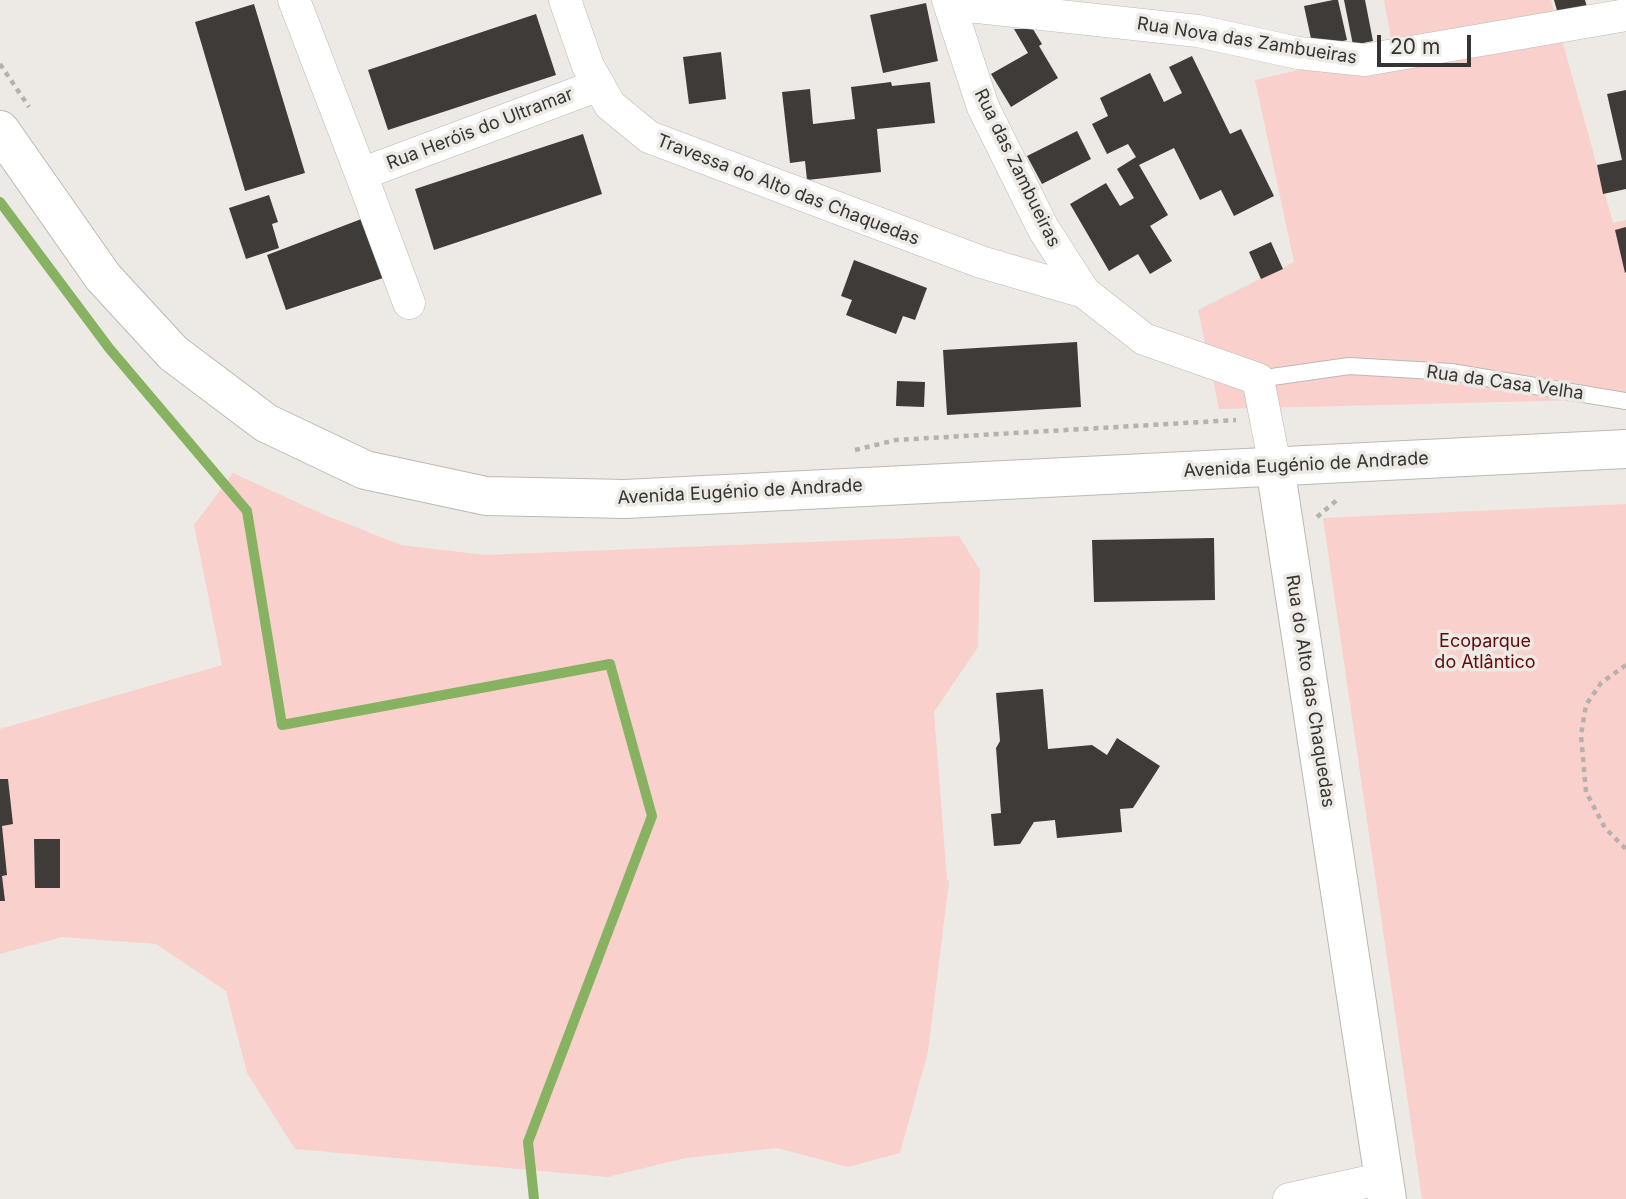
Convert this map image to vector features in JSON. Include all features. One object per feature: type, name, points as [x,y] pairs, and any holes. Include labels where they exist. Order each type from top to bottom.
[{"type":"main road","name":"Avenida Eugénio de Andrade","points":[[15,119],[103,277],[173,353],[266,423],[365,470],[486,496],[625,499],[1626,449]]},
{"type":"main road","name":"Rua do Alto das Chaquedas","points":[[1275,466],[1386,1189]]},
{"type":"street","points":[[294,0],[409,303]]},
{"type":"street","name":"Travessa do Alto das Chaquedas","points":[[565,0],[588,66],[610,105],[649,137],[981,262],[1084,292]]},
{"type":"street","name":"Rua Nova das Zambueiras","points":[[949,2],[1198,31],[1298,53],[1365,60],[1626,15]]},
{"type":"street","name":"Rua das Zambueiras","points":[[949,2],[983,107],[1043,228],[1084,292]]},
{"type":"street","name":"Rua Heróis do Ultramar","points":[[362,174],[599,85]]},
{"type":"street","points":[[1084,292],[1144,339],[1258,379]]},
{"type":"street","name":"Rua do Alto das Chaquedas","points":[[1258,379],[1275,466]]},
{"type":"street","points":[[1289,1199],[1386,1189]]},
{"type":"lane","name":"Rua da Casa Velha","points":[[1258,379],[1349,366],[1451,372],[1626,401]]},
{"type":"path","points":[[0,64],[15,119]]},
{"type":"path","points":[[844,453],[896,440],[1265,418]]},
{"type":"path","points":[[1626,665],[1601,683],[1587,705],[1581,735],[1586,792],[1605,828],[1626,849]]},
{"type":"green space","points":[[1384,0],[1551,0],[1613,223],[1626,220],[1626,399],[1219,409],[1198,310],[1294,262],[1255,80],[1393,49]]},
{"type":"green space","points":[[233,473],[320,513],[401,545],[485,555],[959,536],[980,570],[978,647],[934,712],[949,881],[928,1052],[900,1153],[848,1167],[777,1148],[685,1158],[608,1177],[295,1149],[247,1073],[226,991],[156,944],[62,937],[0,954],[0,729],[222,665],[194,525]]},
{"type":"green space","name":"Ecoparque do Atlântico","points":[[1626,504],[1626,1199],[1422,1199],[1323,518]]},
{"type":"building","points":[[1338,0],[1347,40],[1313,48],[1304,6]]},
{"type":"building","points":[[1344,0],[1365,0],[1373,41],[1353,45]]},
{"type":"building","points":[[1554,0],[1585,0],[1587,7],[1558,14]]},
{"type":"building","points":[[926,3],[938,61],[883,73],[870,15]]},
{"type":"building","points":[[254,4],[305,173],[245,191],[195,22]]},
{"type":"building","points":[[536,14],[556,75],[388,130],[368,70]]},
{"type":"building","points":[[1014,29],[1033,29],[1042,44],[1039,46],[1058,78],[1011,107],[991,74],[1028,53]]},
{"type":"building","points":[[721,52],[726,99],[689,104],[683,57]]},
{"type":"building","points":[[1192,56],[1230,134],[1241,129],[1274,196],[1234,216],[1221,190],[1200,200],[1174,148],[1139,165],[1168,215],[1150,226],[1172,261],[1150,274],[1138,254],[1109,271],[1070,204],[1106,183],[1120,206],[1134,198],[1117,169],[1136,157],[1128,144],[1107,154],[1092,124],[1108,116],[1100,98],[1150,73],[1164,102],[1182,93],[1169,67]]},
{"type":"building","points":[[891,82],[892,86],[930,82],[935,123],[877,129],[881,172],[807,180],[805,161],[790,163],[782,92],[810,89],[813,124],[855,119],[851,87]]},
{"type":"building","points":[[1626,90],[1626,189],[1603,194],[1597,165],[1622,160],[1607,94]]},
{"type":"building","points":[[1077,131],[1091,159],[1042,184],[1027,156]]},
{"type":"building","points":[[583,134],[602,194],[434,250],[415,189]]},
{"type":"building","points":[[269,195],[278,222],[272,224],[279,248],[246,259],[229,208]]},
{"type":"building","points":[[364,218],[383,278],[286,310],[267,255]]},
{"type":"building","points":[[1626,227],[1626,272],[1625,273],[1615,230]]},
{"type":"building","points":[[1271,242],[1283,269],[1261,279],[1249,252]]},
{"type":"building","points":[[854,260],[927,288],[915,320],[903,316],[896,334],[846,315],[852,300],[841,296]]},
{"type":"building","points":[[1077,342],[1081,407],[947,415],[943,350]]},
{"type":"building","points":[[897,381],[925,382],[924,407],[896,406]]},
{"type":"building","points":[[1214,538],[1215,600],[1094,602],[1092,540]]},
{"type":"building","points":[[1043,689],[1048,749],[1092,745],[1107,755],[1117,738],[1160,766],[1133,808],[1120,809],[1122,832],[1057,838],[1055,820],[1034,822],[1020,844],[994,846],[991,814],[1001,813],[996,748],[1000,741],[996,693]]},
{"type":"building","points":[[0,779],[8,779],[13,824],[2,826],[7,875],[2,876],[5,901],[0,901]]},
{"type":"building","points":[[34,839],[60,839],[60,888],[35,888]]},
{"type":"waterway","points":[[0,202],[109,348],[247,511],[282,725],[610,664],[652,816],[528,1142],[534,1199]]}]
